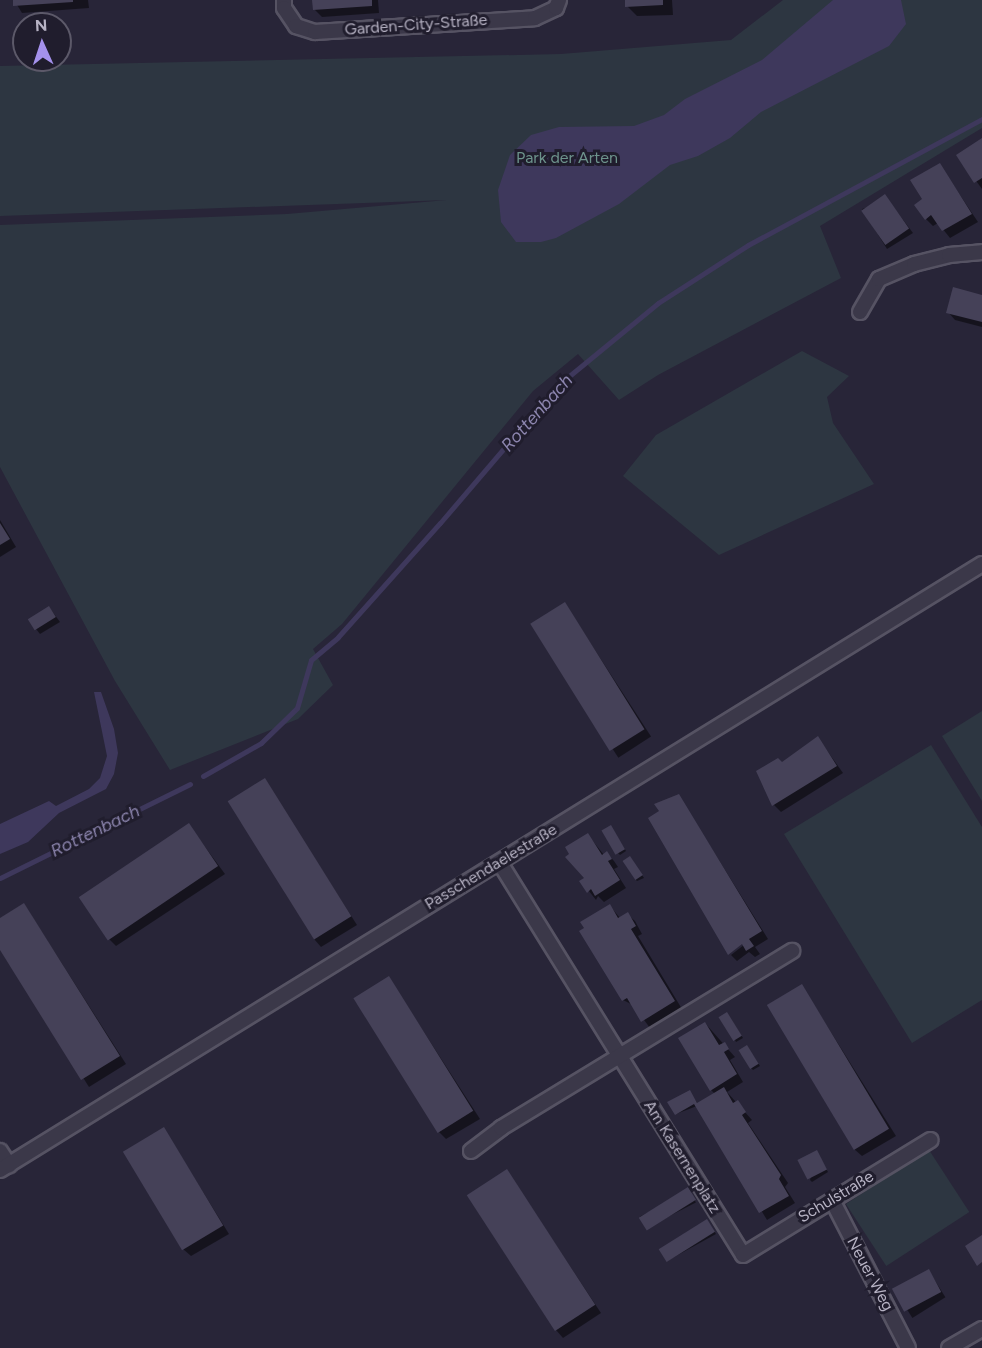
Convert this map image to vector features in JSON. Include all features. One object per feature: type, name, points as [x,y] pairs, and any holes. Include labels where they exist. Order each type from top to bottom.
[{"type":"street","name":"Garden-City-Straße","points":[[284,0],[284,8],[296,26],[315,32],[535,18],[556,8],[559,0]]},
{"type":"street","points":[[860,312],[879,279],[925,261],[982,252]]},
{"type":"street","name":"Passchendaelestraße","points":[[4,1168],[311,981],[390,928],[500,863],[982,564]]},
{"type":"street","name":"Am Kasernenplatz","points":[[500,863],[742,1256]]},
{"type":"street","points":[[471,1151],[501,1128],[621,1058],[792,951]]},
{"type":"street","name":"Schulstraße","points":[[742,1256],[931,1140]]},
{"type":"street","points":[[0,1152],[4,1168]]},
{"type":"street","name":"Neuer Weg","points":[[832,1200],[909,1348]]},
{"type":"street","points":[[949,1348],[982,1329]]},
{"type":"green space","name":"Park der Arten","points":[[783,0],[982,0],[982,128],[820,226],[841,278],[658,375],[619,400],[578,354],[533,391],[342,624],[313,649],[333,685],[298,719],[170,770],[115,681],[0,467],[0,225],[287,214],[447,200],[0,216],[0,66],[12,66],[12,72],[72,72],[72,64],[561,54],[731,40]]},
{"type":"green space","points":[[802,351],[849,376],[827,397],[833,423],[874,484],[719,555],[623,476],[656,435]]},
{"type":"green space","points":[[982,711],[982,801],[942,736]]},
{"type":"green space","points":[[931,745],[982,827],[982,1000],[912,1043],[784,834]]},
{"type":"green space","points":[[929,1150],[969,1212],[886,1266],[846,1204]]},
{"type":"shaded area","points":[[833,0],[901,0],[906,24],[889,46],[761,112],[730,138],[698,156],[670,165],[619,204],[556,238],[541,242],[516,242],[501,222],[498,190],[510,155],[531,135],[559,127],[634,126],[664,115],[685,99],[762,60]]},
{"type":"shaded area","points":[[94,692],[101,692],[114,729],[118,753],[114,774],[106,789],[59,813],[28,842],[0,854],[0,824],[49,801],[56,806],[89,789],[100,778],[107,756]]},
{"type":"building","points":[[13,0],[73,0],[73,2],[13,6]]},
{"type":"building","points":[[312,0],[372,0],[372,6],[313,10]]},
{"type":"building","points":[[625,0],[663,0],[663,5],[625,7]]},
{"type":"building","points":[[982,138],[982,178],[974,183],[956,155]]},
{"type":"building","points":[[940,163],[972,214],[942,231],[931,215],[925,220],[914,205],[922,199],[910,180]]},
{"type":"building","points":[[885,194],[909,228],[885,245],[861,211]]},
{"type":"building","points":[[953,287],[982,295],[982,322],[946,313]]},
{"type":"building","points":[[0,523],[10,539],[0,545]]},
{"type":"building","points":[[565,602],[644,729],[610,751],[530,624]]},
{"type":"building","points":[[49,606],[56,617],[35,630],[28,619]]},
{"type":"building","points":[[818,736],[837,766],[772,806],[756,771],[778,758],[782,762]]},
{"type":"building","points":[[265,778],[351,916],[314,940],[228,801]]},
{"type":"building","points":[[679,794],[762,931],[749,939],[754,946],[746,951],[742,944],[728,955],[648,818],[659,811],[654,804]]},
{"type":"building","points":[[189,823],[218,866],[108,940],[79,897]]},
{"type":"building","points":[[611,825],[625,849],[615,855],[601,830]]},
{"type":"building","points":[[588,833],[602,855],[607,851],[612,859],[608,861],[620,880],[595,896],[591,889],[587,893],[579,881],[584,878],[565,857],[569,854],[565,847]]},
{"type":"building","points":[[630,856],[643,875],[635,880],[623,861]]},
{"type":"building","points":[[24,903],[120,1056],[81,1080],[0,950],[0,918]]},
{"type":"building","points":[[610,904],[618,918],[628,912],[636,926],[631,929],[675,1001],[641,1022],[627,998],[622,1001],[579,931],[584,928],[580,922]]},
{"type":"building","points":[[389,976],[473,1111],[438,1133],[353,998]]},
{"type":"building","points":[[802,984],[889,1129],[854,1150],[767,1005]]},
{"type":"building","points":[[727,1012],[742,1036],[733,1041],[719,1017]]},
{"type":"building","points":[[705,1022],[719,1045],[725,1042],[729,1049],[724,1052],[737,1074],[710,1091],[678,1038]]},
{"type":"building","points":[[747,1045],[759,1064],[750,1069],[739,1050]]},
{"type":"building","points":[[724,1087],[733,1103],[738,1100],[746,1112],[742,1115],[781,1175],[779,1179],[789,1196],[759,1213],[694,1104],[675,1115],[667,1102],[690,1090],[697,1103]]},
{"type":"building","points":[[164,1127],[223,1226],[182,1250],[123,1152]]},
{"type":"building","points":[[817,1150],[827,1170],[807,1180],[797,1160]]},
{"type":"building","points":[[507,1169],[595,1305],[555,1331],[467,1195]]},
{"type":"building","points":[[688,1187],[696,1200],[647,1230],[639,1218]]},
{"type":"building","points":[[707,1219],[715,1232],[667,1262],[659,1249]]},
{"type":"building","points":[[982,1235],[982,1262],[977,1266],[965,1246]]},
{"type":"building","points":[[929,1269],[941,1292],[904,1312],[892,1289]]},
{"type":"waterway","name":"Rottenbach","points":[[203,776],[261,743],[297,708],[311,660],[338,637],[440,523],[557,386],[658,303],[748,245],[982,119]]},
{"type":"waterway","name":"Rottenbach","points":[[0,878],[190,784]]}]
